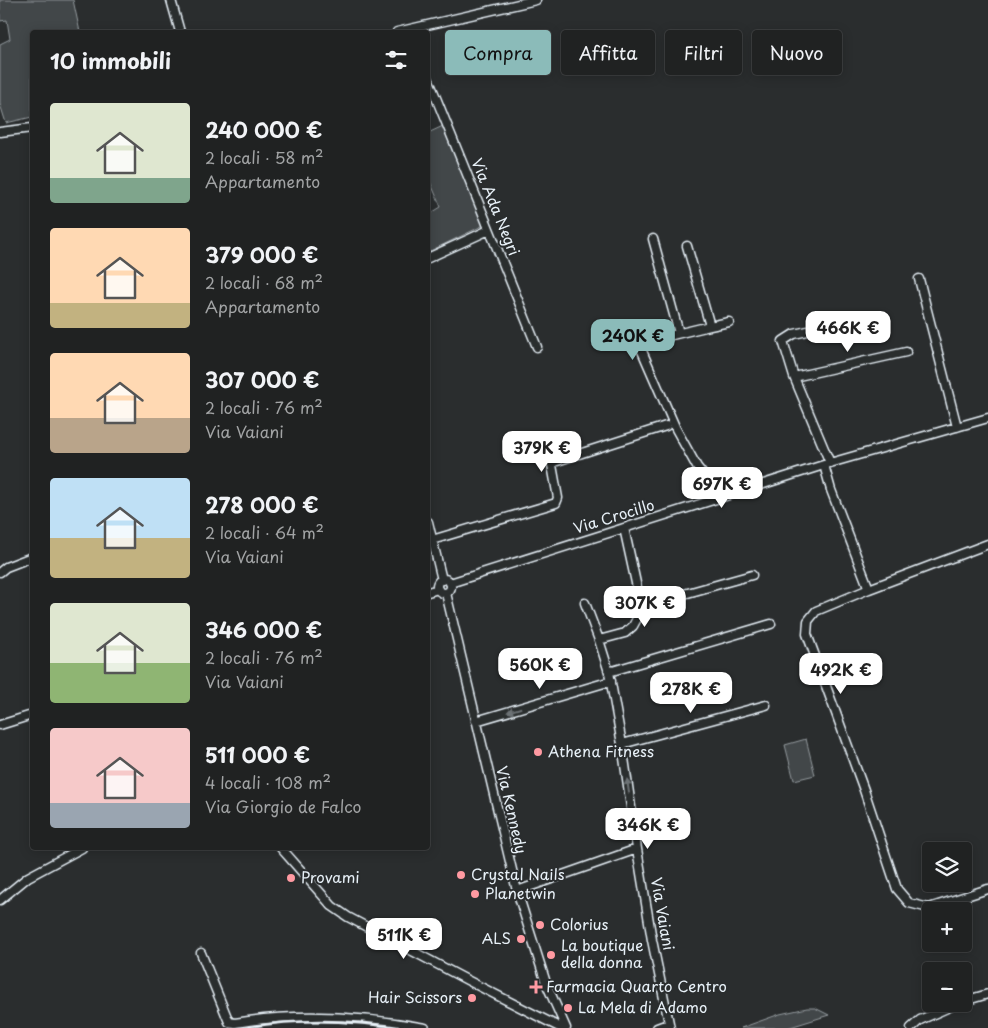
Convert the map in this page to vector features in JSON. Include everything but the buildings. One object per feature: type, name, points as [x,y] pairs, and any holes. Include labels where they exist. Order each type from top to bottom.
[{"type":"street","points":[[171,0],[179,30]]},
{"type":"street","points":[[412,30],[536,0]]},
{"type":"street","name":"Via Ada Negri","points":[[430,83],[537,347]]},
{"type":"street","points":[[0,132],[30,128]]},
{"type":"street","points":[[430,257],[489,230]]},
{"type":"street","points":[[653,239],[679,333]]},
{"type":"street","points":[[687,246],[710,326]]},
{"type":"street","points":[[919,279],[957,427]]},
{"type":"street","points":[[716,499],[712,486],[697,467],[676,429],[642,351],[642,346],[651,340],[730,322]]},
{"type":"street","points":[[844,323],[794,334],[785,338],[784,345],[827,464],[831,490],[869,589]]},
{"type":"street","points":[[794,377],[906,352]]},
{"type":"street","name":"Via Crocillo","points":[[446,581],[624,528],[827,464],[988,418]]},
{"type":"street","points":[[432,540],[556,503],[558,498],[552,465],[554,462],[666,426]]},
{"type":"street","points":[[599,640],[622,635],[628,631],[638,619],[641,606],[624,528]]},
{"type":"street","points":[[430,531],[450,589],[446,593],[440,592],[438,589]]},
{"type":"street","points":[[988,544],[816,611],[808,621],[806,630],[864,790],[897,889],[909,903],[930,908],[988,889]]},
{"type":"street","points":[[0,572],[6,567],[30,558]]},
{"type":"street","points":[[641,606],[752,575]]},
{"type":"street","points":[[438,589],[438,584],[446,581]]},
{"type":"street","points":[[430,591],[438,589]]},
{"type":"street","name":"Via Kennedy","points":[[446,593],[517,891],[546,983],[566,1028]]},
{"type":"street","name":"Via Vaiani","points":[[585,603],[610,676],[637,849],[669,1026]]},
{"type":"street","points":[[476,721],[771,624]]},
{"type":"street","points":[[622,744],[766,705]]},
{"type":"street","points":[[0,725],[30,716]]},
{"type":"street","points":[[517,891],[637,849]]},
{"type":"street","points":[[0,900],[28,877],[78,850]]},
{"type":"street","points":[[283,850],[332,906],[348,917],[561,1028]]},
{"type":"street","points":[[201,953],[229,1022],[235,1023],[289,1016],[348,1017],[425,1028]]},
{"type":"street","points":[[972,999],[988,994]]},
{"type":"street","points":[[911,1028],[920,1020],[938,1012]]},
{"type":"street","points":[[657,1028],[669,1026]]},
{"type":"shaded area","points":[[0,0],[73,0],[80,30],[30,30],[30,117],[6,123],[0,104],[0,44],[10,39],[7,20],[0,21]]},
{"type":"shaded area","points":[[443,126],[483,224],[430,251],[430,214],[441,207],[430,182],[430,132]]},
{"type":"shaded area","points":[[806,739],[815,775],[794,780],[785,745]]},
{"type":"shaded area","points":[[815,1008],[829,1015],[787,1028],[741,1028],[780,1014]]},
{"type":"railway","points":[[244,1028],[304,1021],[344,1021],[404,1028]]},
{"type":"place","name":"Athena Fitness","points":[[538,752]]},
{"type":"place","name":"Crystal Nails","points":[[461,875]]},
{"type":"place","name":"Provami","points":[[291,878]]},
{"type":"place","name":"Planetwin","points":[[475,894]]},
{"type":"place","name":"Colorius","points":[[540,925]]},
{"type":"place","name":"ALS","points":[[521,939]]},
{"type":"place","name":"La boutique della donna","points":[[551,955]]},
{"type":"place","name":"Farmacia Quarto Centro","points":[[536,987]]},
{"type":"place","name":"Hair Scissors","points":[[472,998]]},
{"type":"place","name":"La Mela di Adamo","points":[[568,1008]]}]
